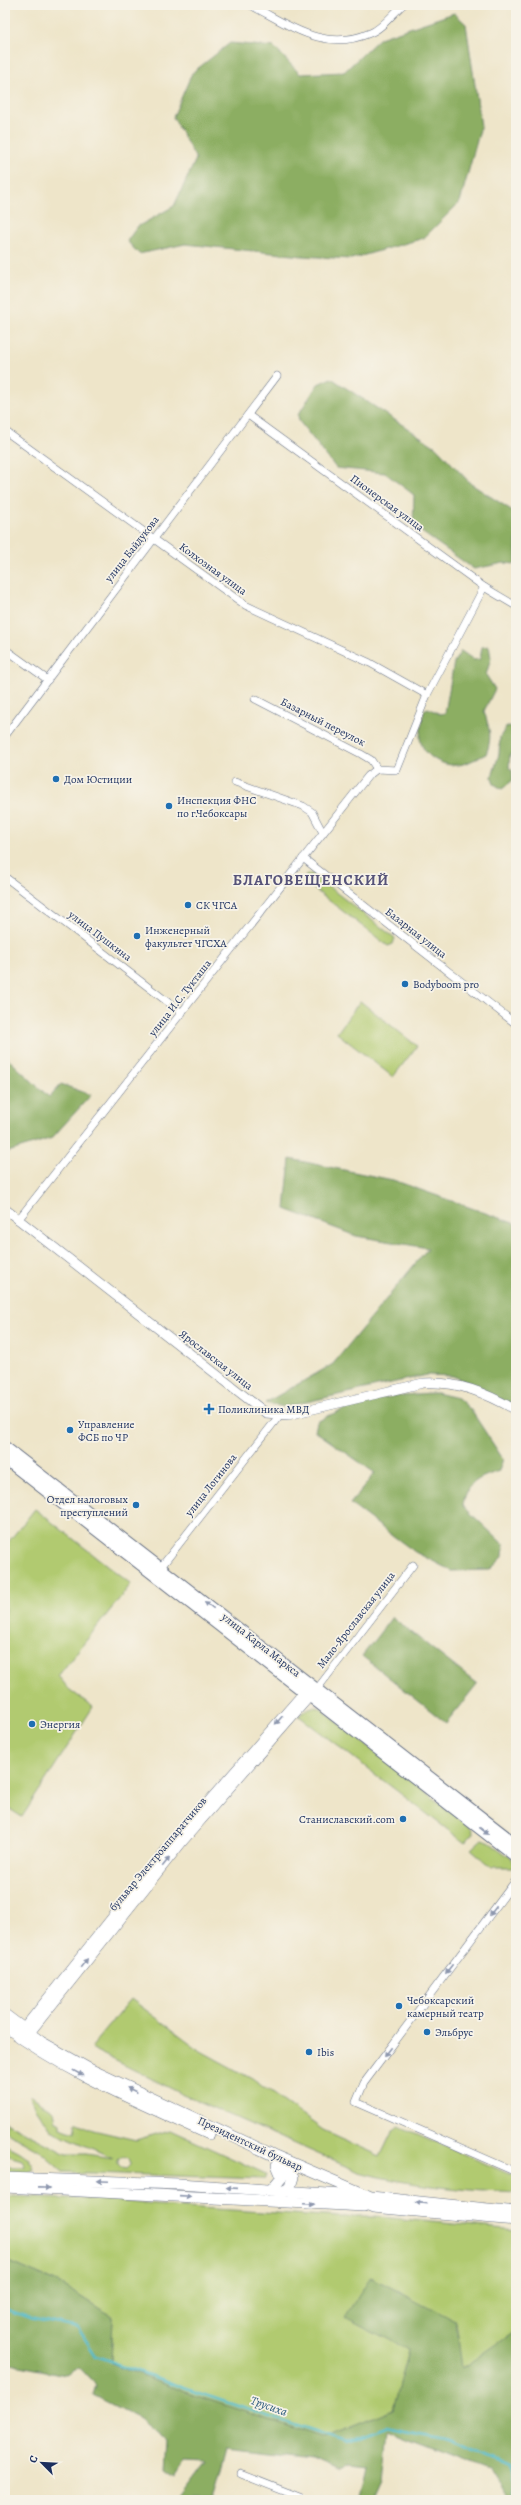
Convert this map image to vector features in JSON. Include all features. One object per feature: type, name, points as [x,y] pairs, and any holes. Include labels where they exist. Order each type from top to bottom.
[{"type":"main road","name":"улица Карла Маркса","points":[[5,1451],[516,1856]]},
{"type":"main road","name":"улица Карла Маркса","points":[[311,1692],[516,1845]]},
{"type":"main road","name":"Президентский бульвар","points":[[5,2015],[24,2034]]},
{"type":"main road","name":"Президентский бульвар","points":[[5,2026],[24,2034],[95,2072],[279,2162],[372,2202],[516,2220]]},
{"type":"main road","points":[[279,2162],[292,2172],[292,2181],[286,2191]]},
{"type":"main road","points":[[271,2196],[282,2177],[279,2162]]},
{"type":"main road","name":"Президентский бульвар","points":[[292,2172],[344,2195]]},
{"type":"main road","points":[[5,2178],[179,2184],[271,2196],[286,2191],[344,2195],[372,2202]]},
{"type":"main road","points":[[5,2187],[271,2196],[372,2202]]},
{"type":"main road","name":"Президентский бульвар","points":[[372,2202],[516,2212]]},
{"type":"street","points":[[250,5],[291,28],[312,37],[341,41],[372,33],[403,5]]},
{"type":"street","name":"улица Байдукова","points":[[5,736],[277,376]]},
{"type":"street","name":"Пионерская улица","points":[[248,415],[484,587],[516,606]]},
{"type":"street","name":"Колхозная улица","points":[[5,431],[245,605],[370,663],[426,695]]},
{"type":"street","points":[[377,769],[397,770],[426,695],[484,587]]},
{"type":"street","points":[[5,649],[48,680]]},
{"type":"street","name":"Базарный переулок","points":[[255,699],[361,754],[371,760],[377,769]]},
{"type":"street","name":"улица И.С. Тукташа","points":[[18,1220],[368,776],[377,769]]},
{"type":"street","points":[[235,782],[303,806],[312,812],[323,833]]},
{"type":"street","name":"Базарная улица","points":[[304,858],[516,1024]]},
{"type":"street","name":"улица Пушкина","points":[[5,877],[182,1013]]},
{"type":"street","name":"Ярославская улица","points":[[5,1210],[256,1407],[278,1416]]},
{"type":"street","points":[[278,1416],[305,1412],[423,1383],[440,1382],[474,1389],[516,1410]]},
{"type":"street","name":"улица Логинова","points":[[158,1571],[278,1416]]},
{"type":"street","name":"Мало-Ярославская улица","points":[[311,1692],[413,1565]]},
{"type":"street","name":"бульвар Электроаппаратчиков","points":[[24,2034],[184,1840],[311,1692]]},
{"type":"street","points":[[516,1880],[364,2084],[356,2102],[516,2172]]},
{"type":"street","points":[[241,2474],[307,2500]]},
{"type":"green space","points":[[454,13],[466,24],[481,126],[460,202],[424,238],[351,259],[302,256],[185,244],[139,254],[127,241],[137,227],[174,206],[196,159],[173,117],[192,73],[230,43],[274,47],[300,74],[344,72],[380,38]]},
{"type":"green space","points":[[331,378],[436,447],[471,484],[516,513],[516,564],[504,563],[474,569],[413,526],[414,495],[385,473],[336,468],[299,421],[298,415],[318,384]]},
{"type":"green space","points":[[489,646],[491,658],[486,675],[495,689],[484,711],[490,737],[486,754],[463,764],[449,765],[442,763],[430,756],[422,745],[420,735],[424,710],[428,708],[440,714],[445,713],[454,662],[461,651],[474,660],[480,659],[482,647]]},
{"type":"green space","points":[[507,726],[516,727],[516,757],[510,754],[509,768],[512,770],[513,780],[502,789],[494,784],[492,777],[499,754],[500,737]]},
{"type":"green space","points":[[312,874],[395,938],[393,944],[388,946],[305,882],[306,875]]},
{"type":"green space","points":[[360,1001],[417,1046],[393,1077],[337,1033]]},
{"type":"green space","points":[[5,1056],[49,1097],[61,1084],[91,1095],[52,1138],[5,1153]]},
{"type":"green space","points":[[290,1159],[393,1180],[516,1224],[516,1407],[453,1376],[427,1375],[284,1407],[265,1403],[333,1364],[428,1248],[356,1236],[285,1209]]},
{"type":"green space","points":[[437,1393],[458,1398],[471,1410],[503,1459],[499,1471],[485,1476],[470,1486],[463,1506],[504,1545],[503,1557],[490,1570],[452,1571],[415,1552],[350,1504],[375,1473],[315,1431],[317,1422],[360,1404],[390,1397]]},
{"type":"green space","points":[[35,1509],[131,1584],[58,1676],[70,1690],[93,1707],[22,1817],[5,1806],[5,1546]]},
{"type":"green space","points":[[392,1617],[477,1684],[446,1723],[362,1656]]},
{"type":"green space","points":[[309,1708],[320,1708],[472,1829],[473,1833],[465,1843],[299,1716]]},
{"type":"green space","points":[[482,1839],[486,1840],[511,1858],[516,1867],[492,1867],[471,1849]]},
{"type":"green space","points":[[131,1999],[201,2051],[252,2079],[323,2130],[380,2156],[392,2131],[399,2126],[516,2177],[516,2193],[456,2189],[417,2184],[359,2172],[184,2095],[90,2048]]},
{"type":"green space","points":[[30,2095],[54,2111],[56,2121],[61,2123],[61,2127],[76,2132],[75,2122],[93,2130],[136,2140],[170,2130],[266,2174],[264,2179],[63,2172],[37,2149],[5,2131],[5,2122],[66,2154],[86,2154],[113,2158],[51,2130],[31,2100]],"holes":[[[122,2157],[127,2157],[130,2160],[130,2165],[126,2169],[121,2168],[118,2165],[118,2160]]]},
{"type":"green space","points":[[5,2145],[18,2151],[26,2157],[34,2169],[26,2175],[5,2174],[5,2167],[25,2167],[22,2160],[5,2155]]},
{"type":"green space","points":[[5,2196],[100,2199],[155,2205],[338,2217],[380,2217],[516,2230],[516,2331],[462,2369],[409,2350],[393,2411],[324,2438],[194,2395],[111,2363],[113,2317],[60,2284],[5,2260]]},
{"type":"green space","points":[[5,2260],[60,2284],[113,2317],[111,2363],[194,2395],[324,2438],[393,2410],[409,2350],[345,2317],[371,2277],[456,2321],[462,2368],[516,2331],[516,2500],[507,2497],[490,2470],[388,2431],[383,2478],[373,2500],[359,2500],[367,2464],[347,2462],[336,2468],[311,2457],[226,2447],[212,2500],[179,2500],[207,2463],[186,2462],[175,2479],[165,2472],[167,2442],[140,2419],[93,2395],[96,2385],[79,2367],[66,2375],[5,2363]]},
{"type":"waterway","name":"Трусиха","points":[[5,2309],[30,2318],[78,2328],[96,2356],[199,2393],[345,2442],[386,2427],[446,2439],[508,2466],[513,2494],[516,2495]]},
{"type":"place","name":"Дом Юстиции","points":[[56,779]]},
{"type":"place","name":"Инспекция ФНС по г.Чебоксары","points":[[169,806]]},
{"type":"place","name":"СК ЧГСА","points":[[188,905]]},
{"type":"place","name":"Инженерный факультет ЧГСХА","points":[[137,936]]},
{"type":"place","name":"Bodyboom pro","points":[[405,984]]},
{"type":"place","name":"Поликлиника МВД","points":[[209,1409]]},
{"type":"place","name":"Управление ФСБ по ЧР","points":[[70,1430]]},
{"type":"place","name":"Отдел налоговых преступлений","points":[[136,1505]]},
{"type":"place","name":"Энергия","points":[[32,1724]]},
{"type":"place","name":"Станиславский.com","points":[[403,1819]]},
{"type":"place","name":"Чебоксарский камерный театр","points":[[399,2006]]},
{"type":"place","name":"Эльбрус","points":[[427,2032]]},
{"type":"place","name":"Ibis","points":[[309,2052]]},
{"type":"district","name":"БЛАГОВЕЩЕНСКИЙ","points":[[311,880]]}]
